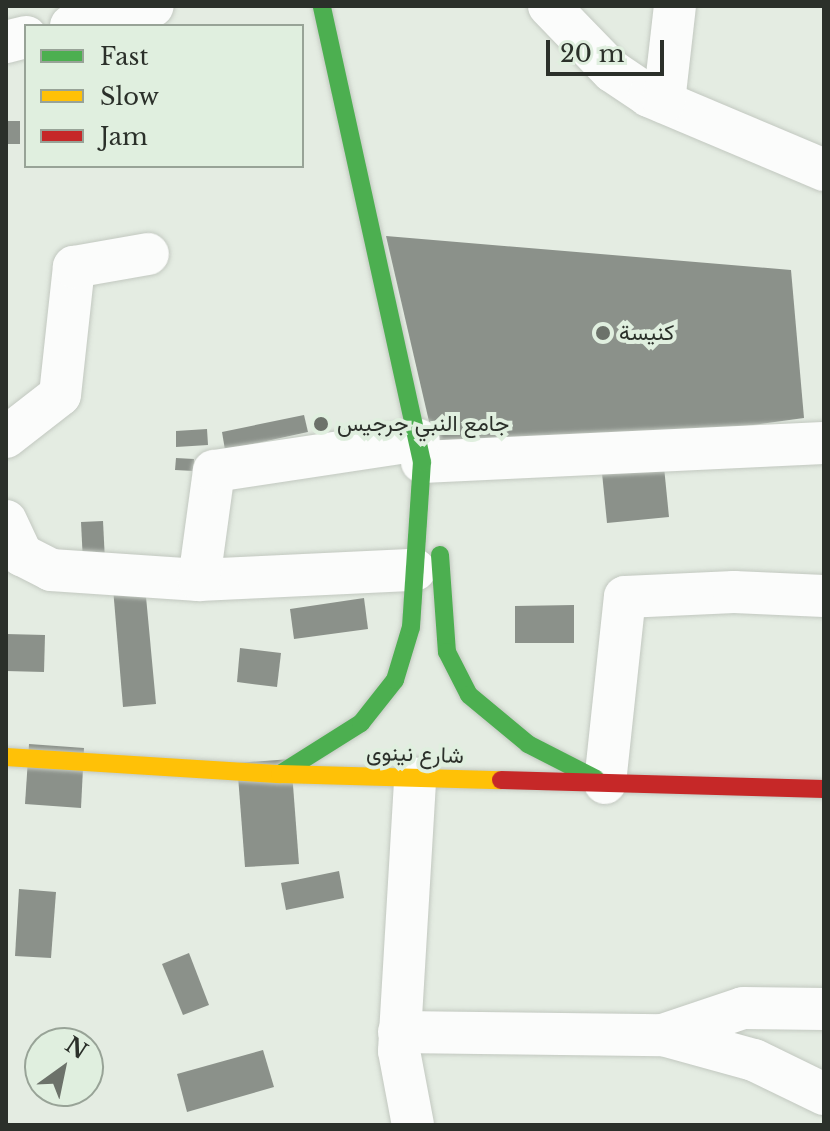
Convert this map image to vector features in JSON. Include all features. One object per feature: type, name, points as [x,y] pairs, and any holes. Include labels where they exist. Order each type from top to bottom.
[{"type":"street","points":[[79,24],[153,6]]},
{"type":"street","points":[[322,6],[440,543],[445,640],[456,675],[469,695],[506,728],[605,783],[625,597],[734,592],[824,596]]},
{"type":"street","points":[[549,6],[612,71],[664,102],[824,170]]},
{"type":"street","points":[[664,102],[675,6]]},
{"type":"street","points":[[6,437],[60,395],[74,267],[148,254]]},
{"type":"street","points":[[199,580],[214,471],[421,451],[824,443]]},
{"type":"street","points":[[280,774],[349,731],[380,704],[406,654],[415,570],[421,451]]},
{"type":"street","points":[[6,521],[22,555],[51,570],[199,580],[415,570]]},
{"type":"street","name":"شارع نينوى","points":[[6,757],[280,774],[824,789]]},
{"type":"street","points":[[413,1125],[399,1032],[415,778]]},
{"type":"street","points":[[663,1035],[743,1008],[824,1009]]},
{"type":"street","points":[[399,1032],[663,1035],[754,1060],[824,1094]]},
{"type":"building","points":[[6,121],[20,121],[20,144],[6,144]]},
{"type":"building","name":"كنيسة","points":[[386,236],[791,270],[804,418],[501,460],[434,443]]},
{"type":"building","points":[[304,415],[308,432],[225,450],[222,432]]},
{"type":"building","points":[[207,429],[208,445],[176,447],[176,431]]},
{"type":"building","points":[[176,458],[194,459],[194,471],[175,470]]},
{"type":"building","points":[[664,467],[669,517],[607,523],[602,473]]},
{"type":"building","points":[[103,521],[105,561],[83,562],[81,522]]},
{"type":"building","points":[[145,586],[156,704],[123,707],[113,588]]},
{"type":"building","points":[[364,598],[368,629],[294,639],[290,609]]},
{"type":"building","points":[[574,605],[574,643],[515,643],[515,606]]},
{"type":"building","points":[[6,634],[45,635],[44,672],[6,671]]},
{"type":"building","points":[[240,648],[281,653],[277,687],[237,682]]},
{"type":"building","points":[[29,744],[84,748],[81,808],[25,804]]},
{"type":"building","points":[[291,759],[299,864],[245,867],[237,763]]},
{"type":"building","points":[[339,871],[344,898],[286,910],[281,883]]},
{"type":"building","points":[[19,889],[56,892],[51,958],[15,956]]},
{"type":"building","points":[[189,953],[209,1005],[183,1015],[162,964]]},
{"type":"building","points":[[263,1050],[274,1087],[187,1112],[177,1074]]},
{"type":"traffic: fast","points":[[280,774],[361,723],[395,680],[411,627],[422,462],[322,6]]},
{"type":"traffic: fast","points":[[440,555],[447,652],[469,695],[528,744],[596,779]]},
{"type":"traffic: slow","points":[[6,757],[280,774],[501,780]]},
{"type":"traffic: jam","points":[[501,780],[824,789]]},
{"type":"place","name":"كنيسة","points":[[603,333]]},
{"type":"place","name":"جامع النبي جرجيس","points":[[321,424]]}]
